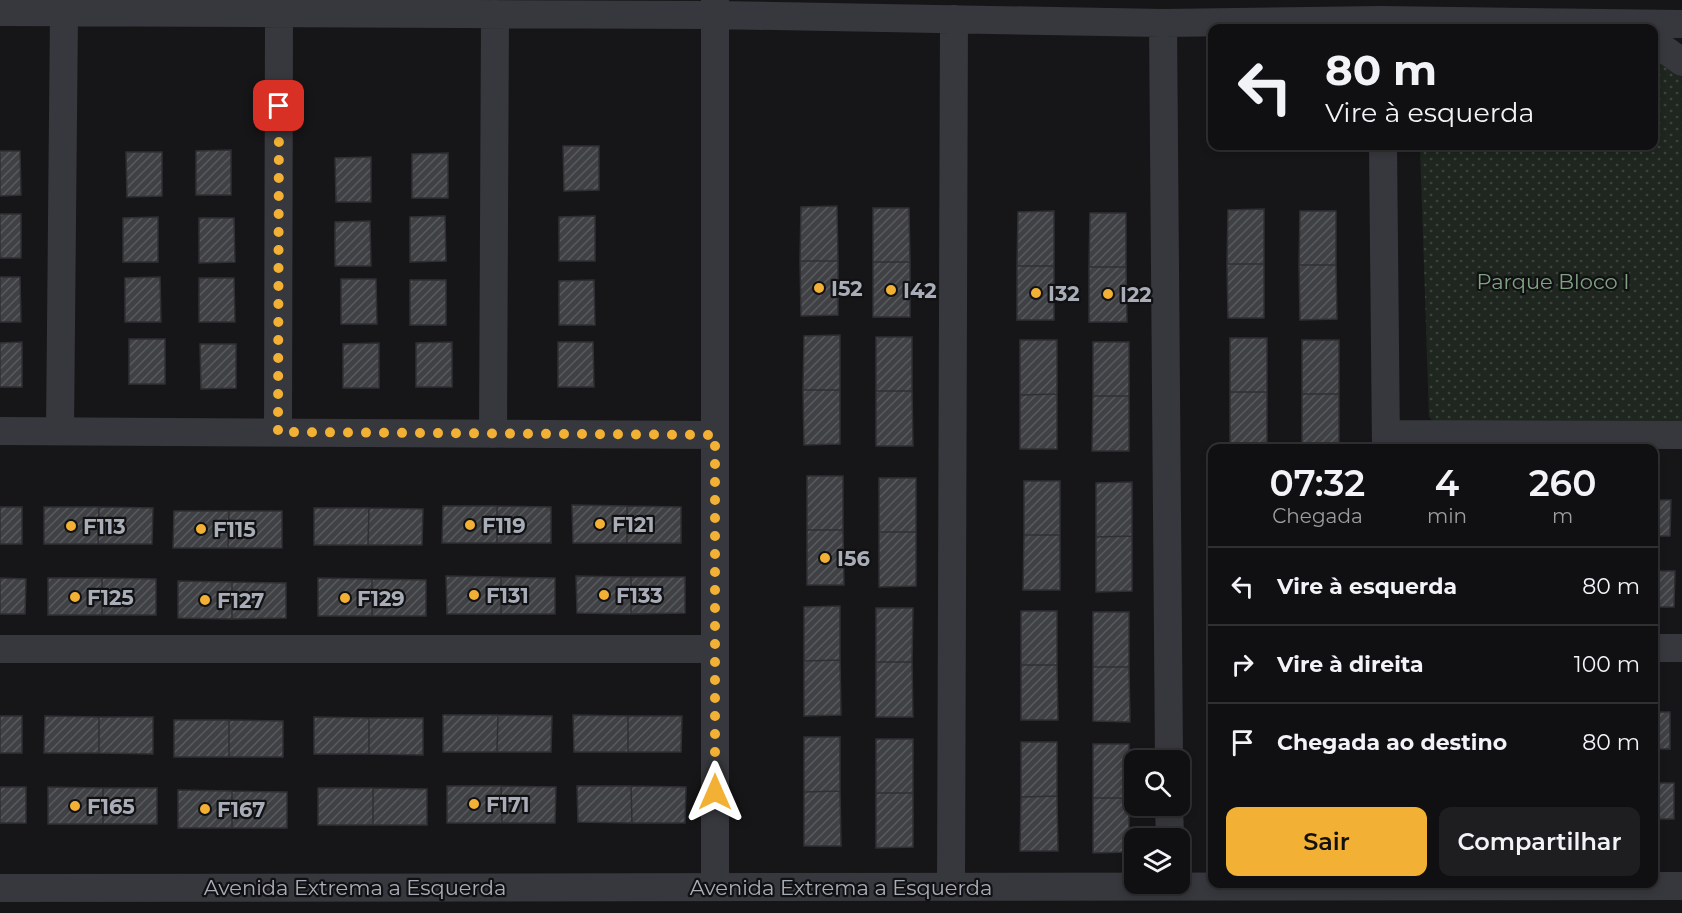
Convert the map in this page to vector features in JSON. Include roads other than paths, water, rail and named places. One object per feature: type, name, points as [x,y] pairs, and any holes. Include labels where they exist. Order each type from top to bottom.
[{"type":"street","points":[[714,887],[715,8]]},
{"type":"street","points":[[0,12],[495,14],[715,8],[954,19],[1163,23],[1381,16],[1583,24]]},
{"type":"street","points":[[60,432],[64,12]]},
{"type":"street","points":[[278,432],[279,13]]},
{"type":"street","points":[[494,434],[495,14]]},
{"type":"street","points":[[951,887],[954,19]]},
{"type":"street","points":[[1163,23],[1169,750]]},
{"type":"street","points":[[1658,25],[1682,24]]},
{"type":"street","points":[[1658,45],[1682,62]]},
{"type":"street","points":[[1383,150],[1386,441],[1682,435]]},
{"type":"street","points":[[0,431],[715,435]]},
{"type":"street","points":[[1658,648],[1682,648]]},
{"type":"street","points":[[0,649],[715,649]]},
{"type":"street","name":"Avenida Extrema a Esquerda","points":[[0,888],[1124,885]]},
{"type":"street","name":"Avenida Extrema a Esquerda","points":[[1190,885],[1208,885]]},
{"type":"street","name":"Avenida Extrema a Esquerda","points":[[1658,886],[1682,886]]},
{"type":"place","name":"I52","points":[[819,288]]},
{"type":"place","name":"I42","points":[[891,290]]},
{"type":"place","name":"I32","points":[[1036,293]]},
{"type":"place","name":"I22","points":[[1108,294]]},
{"type":"place","name":"F121","points":[[600,524]]},
{"type":"place","name":"F119","points":[[470,525]]},
{"type":"place","name":"F113","points":[[71,526]]},
{"type":"place","name":"F115","points":[[201,529]]},
{"type":"place","name":"I56","points":[[825,558]]},
{"type":"place","name":"F131","points":[[474,595]]},
{"type":"place","name":"F133","points":[[604,595]]},
{"type":"place","name":"F125","points":[[75,597]]},
{"type":"place","name":"F129","points":[[345,598]]},
{"type":"place","name":"F127","points":[[205,600]]},
{"type":"place","name":"F171","points":[[474,804]]},
{"type":"place","name":"F165","points":[[75,806]]},
{"type":"place","name":"F167","points":[[205,809]]},
{"type":"park label","name":"Parque Bloco I","points":[[1553,281]]}]
